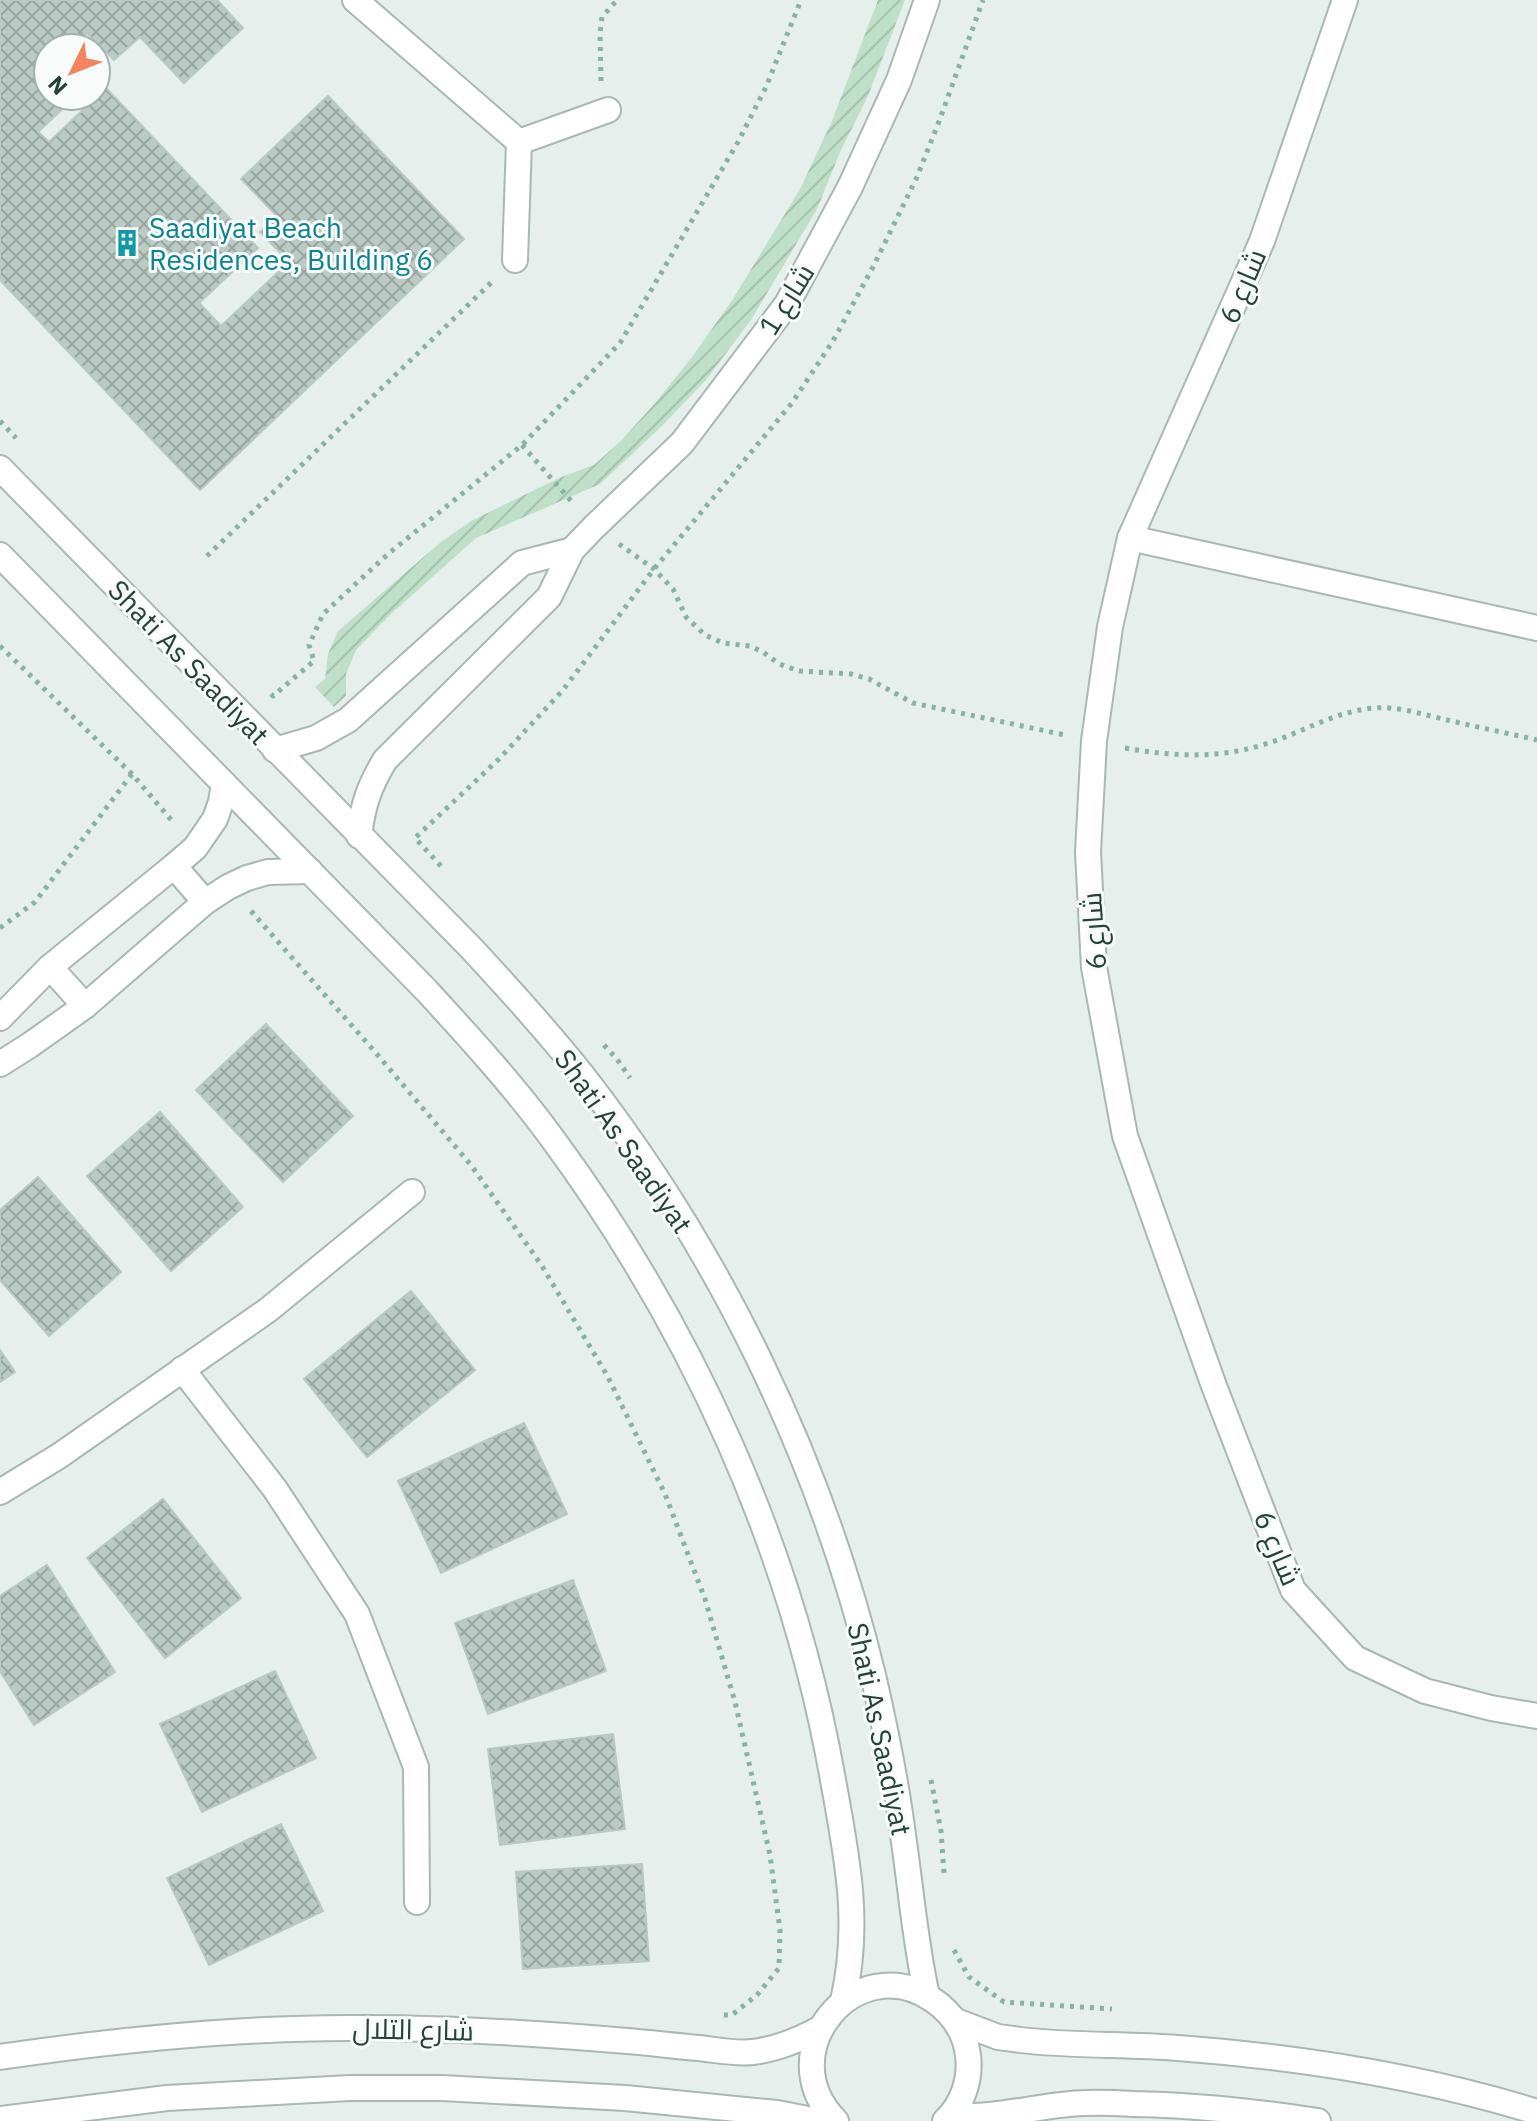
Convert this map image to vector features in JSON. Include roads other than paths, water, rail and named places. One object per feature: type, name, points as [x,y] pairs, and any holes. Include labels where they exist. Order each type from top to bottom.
[{"type":"street","points":[[355,0],[519,142]]},
{"type":"street","name":"شارع 1","points":[[359,836],[362,808],[370,785],[385,760],[549,597],[572,550],[682,443],[787,304],[856,174],[899,80],[927,0]]},
{"type":"street","name":"شارع 6","points":[[1345,0],[1262,241],[1130,538],[1110,627],[1094,741],[1088,852],[1094,967],[1125,1136],[1214,1386],[1293,1590],[1355,1658],[1425,1691],[1537,1716]]},
{"type":"street","points":[[519,142],[608,110]]},
{"type":"street","points":[[515,260],[519,142]]},
{"type":"street","name":"Shati As Saadiyat","points":[[0,468],[481,959],[582,1075],[678,1213],[721,1285],[760,1360],[794,1436],[851,1594],[873,1675],[890,1756],[904,1836],[915,1934],[927,1996]]},
{"type":"street","points":[[1130,538],[1537,628]]},
{"type":"street","points":[[275,750],[316,738],[348,720],[522,563],[572,550]]},
{"type":"street","name":"Shati As Saadiyat","points":[[0,555],[492,1061],[551,1136],[606,1214],[656,1295],[701,1379],[742,1469],[777,1560],[805,1654],[828,1749],[844,1844],[853,1926],[852,1952],[843,2001]]},
{"type":"street","points":[[0,1018],[50,967],[195,848],[215,819],[224,784]]},
{"type":"street","points":[[174,866],[205,902]]},
{"type":"street","points":[[0,1064],[85,1006],[205,902],[228,887],[268,872],[310,871]]},
{"type":"street","points":[[50,967],[85,1006]]},
{"type":"street","points":[[0,1492],[59,1456],[268,1310],[412,1192]]},
{"type":"street","points":[[182,1369],[275,1489],[357,1614],[416,1767],[417,1902]]},
{"type":"street","points":[[836,2121],[816,2092],[812,2070],[813,2048],[821,2028],[843,2001],[859,1992],[893,1986],[927,1996],[943,2006],[956,2021],[968,2052],[969,2069],[967,2085],[948,2118]]},
{"type":"street","points":[[956,2021],[998,2037],[1020,2040],[1176,2048],[1350,2068],[1437,2085],[1537,2112]]},
{"type":"street","name":"شارع التلال","points":[[0,2057],[159,2037],[253,2030],[347,2028],[441,2028],[536,2033],[729,2053],[777,2048],[821,2028]]},
{"type":"street","name":"شارع التلال","points":[[0,2119],[167,2098],[350,2088],[442,2088],[625,2098],[777,2113],[818,2121]]},
{"type":"street","points":[[948,2118],[984,2117],[1033,2107],[1086,2102],[1188,2106],[1318,2121]]},
{"type":"place","name":"Saadiyat Beach Residences, Building 6","points":[[127,243]]}]
